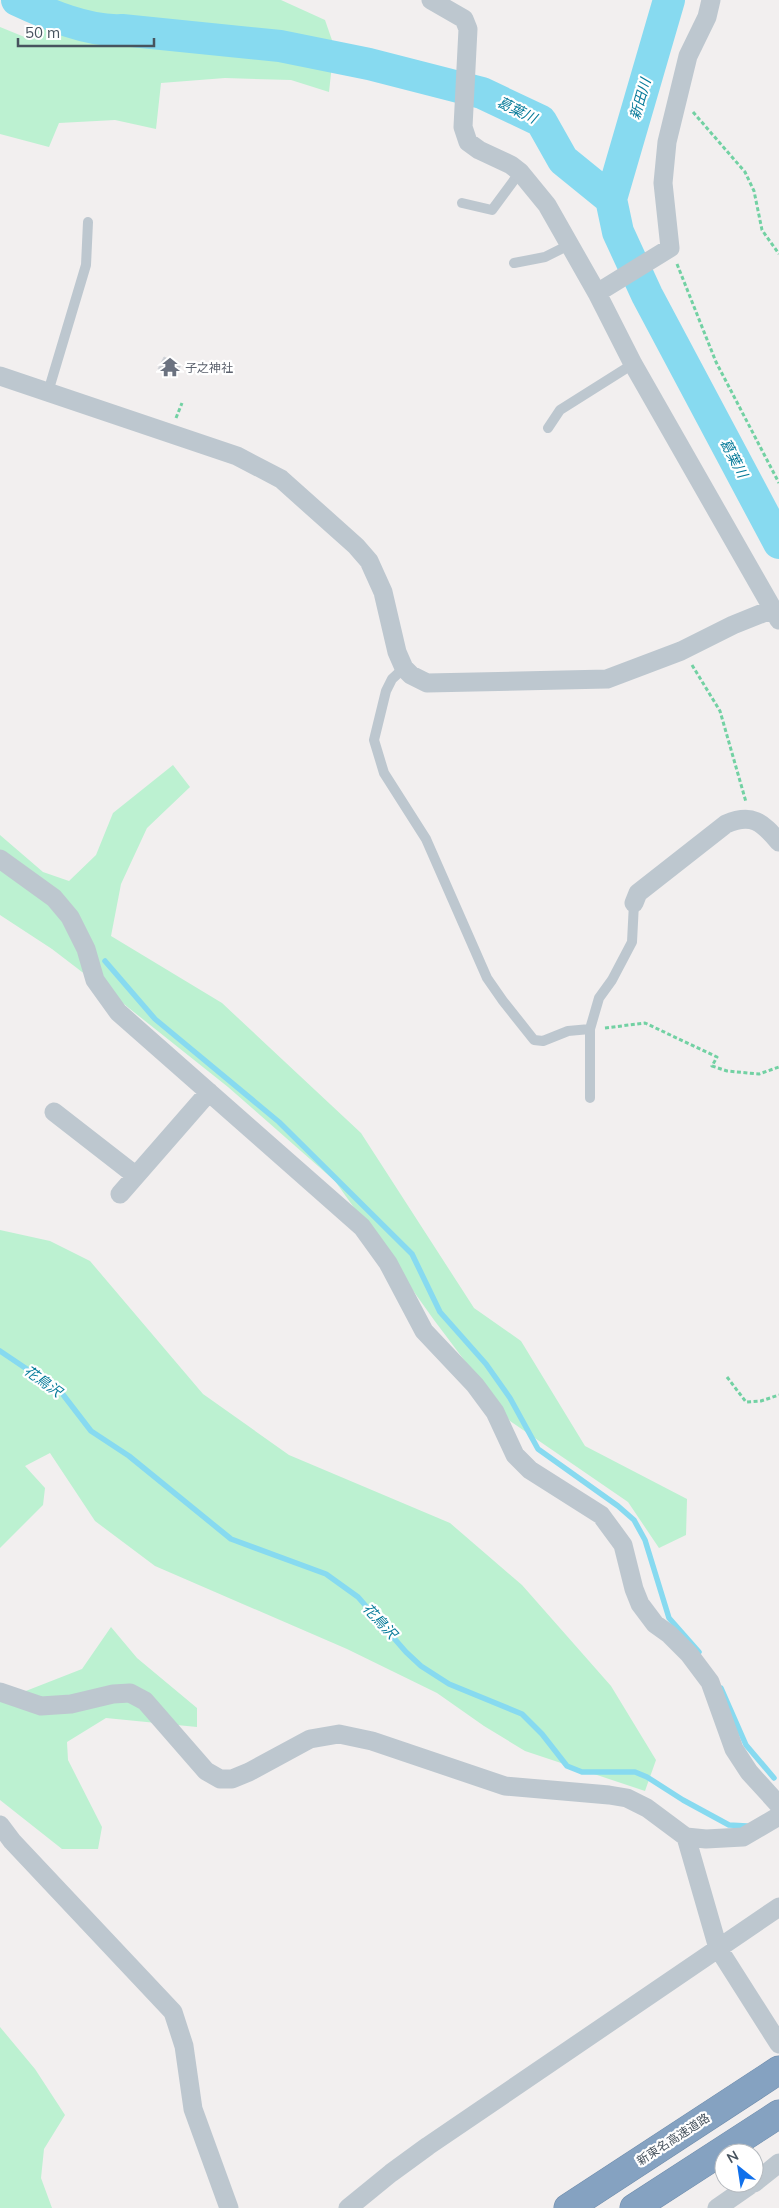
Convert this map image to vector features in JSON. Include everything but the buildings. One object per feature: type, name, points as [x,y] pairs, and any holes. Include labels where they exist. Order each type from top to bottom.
[{"type":"highway","name":"新東名高速道路","points":[[568,2208],[779,2070]]},
{"type":"highway","points":[[634,2208],[779,2114]]},
{"type":"street","points":[[0,376],[237,456],[281,479],[356,546],[368,561],[383,592],[397,652],[404,668],[411,675],[427,682],[607,679],[681,651],[734,625],[776,615],[633,364],[601,290],[547,205],[520,172],[511,165],[479,150],[468,142],[464,127],[468,29],[464,19],[432,0]]},
{"type":"street","points":[[601,290],[668,251],[663,183],[667,142],[688,56],[707,17],[710,0]]},
{"type":"street","points":[[634,904],[638,893],[726,824],[739,818],[754,819],[770,831],[779,842]]},
{"type":"street","points":[[0,859],[54,898],[70,916],[86,949],[95,980],[118,1012],[362,1227],[388,1264],[424,1331],[475,1384],[494,1412],[515,1455],[530,1470],[601,1515],[623,1545],[634,1589],[640,1604],[655,1624],[669,1634],[689,1654],[710,1682],[734,1749],[749,1772],[779,1805]]},
{"type":"street","points":[[120,1194],[209,1092]]},
{"type":"street","points":[[54,1112],[135,1175]]},
{"type":"street","points":[[0,1692],[41,1706],[71,1704],[113,1694],[130,1693],[145,1701],[206,1771],[220,1779],[232,1779],[249,1772],[310,1739],[339,1734],[372,1741],[505,1786],[627,1798],[647,1808],[686,1837],[706,1839],[743,1838],[779,1816]]},
{"type":"street","points":[[0,1825],[12,1841],[172,2012],[184,2046],[193,2110],[229,2208]]},
{"type":"street","points":[[686,1837],[718,1948],[779,2044]]},
{"type":"street","points":[[348,2208],[428,2146],[779,1907]]},
{"type":"street","points":[[764,2175],[779,2163]]},
{"type":"street","points":[[717,2208],[739,2193]]},
{"type":"lane","points":[[462,203],[492,210],[520,172]]},
{"type":"lane","points":[[48,392],[86,265],[88,222]]},
{"type":"lane","points":[[514,263],[545,257],[571,244]]},
{"type":"lane","points":[[548,428],[560,410],[633,364]]},
{"type":"lane","points":[[404,668],[392,679],[386,691],[374,740],[384,773],[426,839],[487,978],[534,1040],[543,1041],[568,1031],[590,1030]]},
{"type":"lane","points":[[590,1098],[590,1030],[599,998],[612,980],[632,942],[634,904]]},
{"type":"path","points":[[678,94],[745,172],[754,191],[762,230],[779,254]]},
{"type":"path","points":[[668,251],[716,362],[779,483]]},
{"type":"path","points":[[681,651],[700,676],[720,711],[751,819]]},
{"type":"path","points":[[590,1030],[645,1023],[717,1057],[712,1066],[727,1071],[758,1074],[779,1067]]},
{"type":"path","points":[[726,1377],[746,1402],[761,1401],[779,1395]]},
{"type":"green space","points":[[48,0],[281,0],[325,20],[334,46],[329,92],[291,80],[225,78],[161,83],[156,129],[115,120],[59,123],[49,147],[0,134],[0,27],[27,38]]},
{"type":"green space","points":[[173,765],[190,787],[147,828],[121,884],[111,936],[222,1003],[361,1133],[474,1308],[521,1341],[585,1446],[687,1499],[686,1535],[659,1548],[628,1502],[510,1421],[434,1320],[335,1181],[228,1087],[120,1001],[52,949],[0,915],[0,835],[43,872],[69,881],[96,855],[113,813]]},
{"type":"green space","points":[[0,1230],[50,1241],[90,1261],[203,1394],[289,1455],[450,1523],[522,1585],[611,1686],[656,1760],[645,1791],[525,1751],[484,1726],[437,1693],[347,1649],[155,1566],[95,1521],[50,1453],[25,1466],[45,1488],[43,1505],[0,1548]]},
{"type":"green space","points":[[111,1627],[137,1658],[197,1708],[197,1727],[106,1718],[67,1742],[68,1760],[102,1827],[98,1849],[62,1849],[0,1800],[0,1691],[13,1696],[82,1669]]},
{"type":"green space","points":[[0,2027],[35,2069],[65,2115],[44,2149],[41,2178],[52,2208],[0,2208]]},
{"type":"waterway","name":"葛葉川","points":[[17,0],[54,16],[95,28],[280,46],[369,64],[482,93],[541,121],[563,160],[611,199],[618,232],[647,295],[779,543]]},
{"type":"waterway","name":"新田川","points":[[611,199],[669,0]]},
{"type":"waterway","points":[[105,961],[155,1019],[279,1122],[412,1254],[440,1312],[486,1364],[510,1398],[538,1449],[618,1506],[634,1520],[645,1540],[669,1618],[699,1652]]},
{"type":"waterway","name":"花鳥沢","points":[[0,1351],[61,1392],[91,1431],[129,1456],[231,1539],[326,1574],[358,1597],[406,1652],[421,1666],[449,1684],[522,1714],[542,1734],[567,1766],[582,1772],[635,1772],[647,1777],[683,1800],[729,1825],[747,1826]]},
{"type":"waterway","points":[[721,1688],[746,1745],[774,1778]]},
{"type":"place","name":"子之神社","points":[[170,367]]}]
